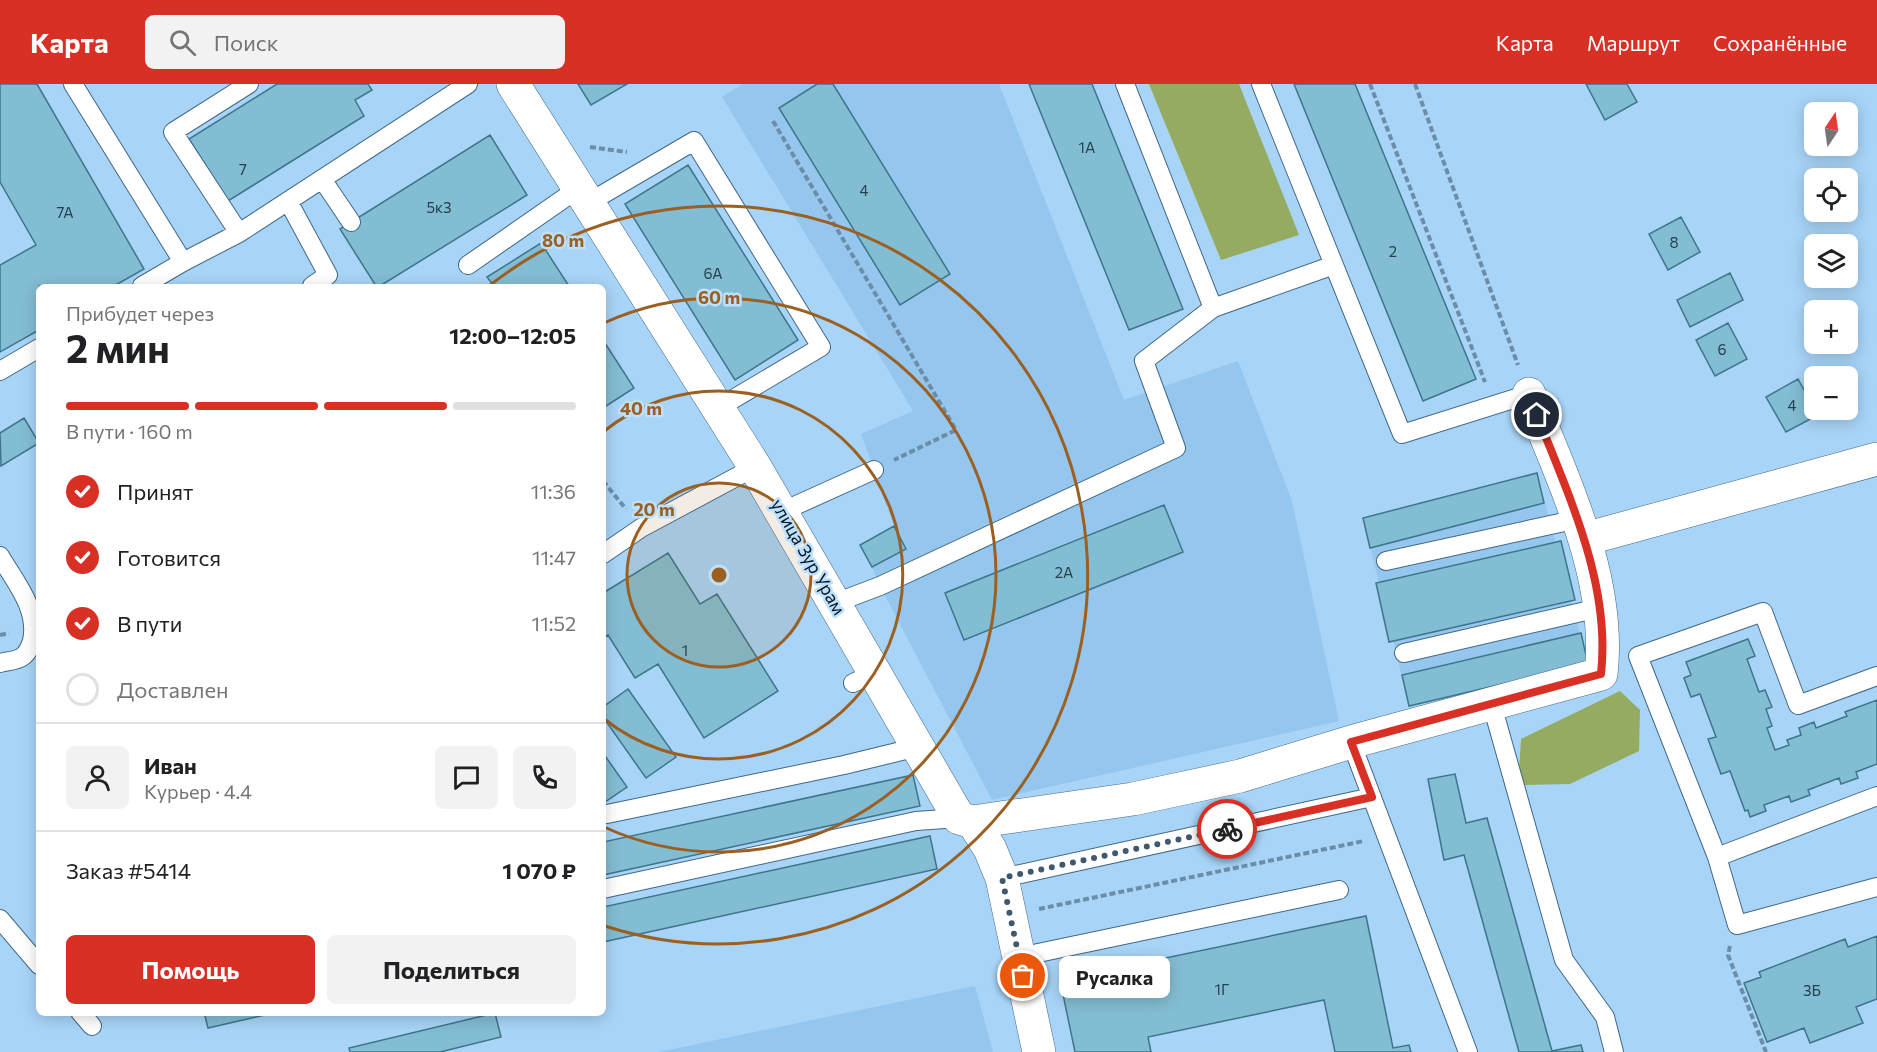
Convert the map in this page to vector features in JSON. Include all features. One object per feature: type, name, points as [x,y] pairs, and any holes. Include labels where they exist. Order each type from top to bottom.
[{"type":"street","name":"улица Зур Урам","points":[[520,87],[584,196],[755,467],[834,603],[864,678],[918,747],[966,820],[990,849],[1002,878],[1039,1052]]},
{"type":"street","points":[[966,820],[1102,804],[1240,776],[1351,742],[1601,674],[1604,652],[1599,608],[1581,529],[1529,394]]},
{"type":"street","points":[[1581,529],[1877,459]]},
{"type":"lane","points":[[73,84],[183,262]]},
{"type":"lane","points":[[239,233],[173,132],[249,84]]},
{"type":"lane","points":[[145,284],[239,233],[468,84]]},
{"type":"lane","points":[[1125,84],[1214,308]]},
{"type":"lane","points":[[1261,84],[1402,435],[1529,394]]},
{"type":"lane","points":[[468,265],[584,196],[667,157],[694,141],[821,347],[718,408]]},
{"type":"lane","points":[[322,179],[351,222]]},
{"type":"lane","points":[[288,201],[328,275],[315,284]]},
{"type":"lane","points":[[834,603],[880,586],[1176,448],[1144,361],[1214,308],[1334,265]]},
{"type":"lane","points":[[0,371],[36,350]]},
{"type":"lane","points":[[606,552],[641,528],[703,504],[755,467]]},
{"type":"lane","points":[[781,512],[874,470]]},
{"type":"lane","points":[[1386,561],[1581,529]]},
{"type":"lane","points":[[0,556],[31,610],[34,627],[28,651],[16,660],[0,663]]},
{"type":"lane","points":[[1404,653],[1599,608]]},
{"type":"lane","points":[[1877,676],[1798,705],[1763,612],[1638,656],[1717,856],[1737,925],[1877,887]]},
{"type":"lane","points":[[1492,705],[1564,960],[1605,1017],[1614,1052]]},
{"type":"lane","points":[[1351,742],[1468,1052]]},
{"type":"lane","points":[[607,814],[844,765],[918,747]]},
{"type":"lane","points":[[1717,856],[1877,796]]},
{"type":"lane","points":[[1002,878],[1372,797]]},
{"type":"lane","points":[[606,889],[916,821],[966,820]]},
{"type":"lane","points":[[1019,957],[1339,890]]},
{"type":"lane","points":[[0,919],[36,961]]},
{"type":"path","points":[[1370,84],[1494,405]]},
{"type":"path","points":[[1415,84],[1529,394]]},
{"type":"path","points":[[773,121],[956,430],[874,470]]},
{"type":"path","points":[[587,147],[667,157]]},
{"type":"path","points":[[606,485],[641,528]]},
{"type":"path","points":[[1032,910],[1386,836]]},
{"type":"path","points":[[1737,925],[1728,955],[1766,1052]]},
{"type":"shaded area","points":[[743,84],[999,84],[1124,400],[1238,361],[1292,501],[1339,721],[992,800],[872,567],[906,548],[894,526],[861,434],[913,411],[722,97]]},
{"type":"shaded area","points":[[1537,473],[1588,664],[1409,706],[1363,518]]},
{"type":"shaded area","points":[[975,986],[993,1052],[659,1052]]},
{"type":"green space","points":[[1149,84],[1239,84],[1299,235],[1221,260]]},
{"type":"green space","points":[[1620,691],[1640,710],[1639,751],[1570,784],[1518,785],[1521,739]]},
{"type":"building","points":[[0,84],[37,84],[144,269],[118,284],[36,284],[36,332],[0,352],[0,265],[36,245],[0,182]]},
{"type":"building","points":[[277,84],[368,84],[372,90],[355,100],[364,116],[228,201],[189,139]]},
{"type":"building","points":[[578,84],[627,84],[591,105]]},
{"type":"building","points":[[817,84],[833,84],[950,274],[900,305],[779,108]]},
{"type":"building","points":[[1029,84],[1092,84],[1183,309],[1129,330]]},
{"type":"building","points":[[1294,84],[1355,84],[1476,379],[1423,401]]},
{"type":"building","points":[[1586,84],[1627,84],[1637,102],[1605,120]]},
{"type":"building","points":[[490,135],[527,195],[383,284],[375,284],[340,229]]},
{"type":"building","points":[[688,165],[798,340],[735,380],[625,204]]},
{"type":"building","points":[[1681,217],[1700,252],[1668,270],[1649,234]]},
{"type":"building","points":[[541,243],[568,284],[492,284],[487,277]]},
{"type":"building","points":[[1730,273],[1743,300],[1690,327],[1677,300]]},
{"type":"building","points":[[1728,323],[1747,359],[1715,376],[1696,340]]},
{"type":"building","points":[[606,345],[634,388],[606,406]]},
{"type":"building","points":[[1798,379],[1804,390],[1804,420],[1809,420],[1786,432],[1766,397]]},
{"type":"building","points":[[24,418],[36,438],[36,445],[1,466],[0,433]]},
{"type":"building","points":[[1537,473],[1544,503],[1370,548],[1363,518]]},
{"type":"building","points":[[1164,505],[1183,552],[964,640],[945,593]]},
{"type":"building","points":[[894,526],[906,549],[872,567],[860,545]]},
{"type":"building","points":[[1561,541],[1575,600],[1389,642],[1376,583]]},
{"type":"building","points":[[668,553],[700,604],[717,594],[778,691],[704,738],[658,664],[635,678],[608,635],[606,636],[606,591]]},
{"type":"building","points":[[1581,633],[1588,664],[1409,706],[1402,675]]},
{"type":"building","points":[[1748,639],[1755,656],[1747,659],[1759,692],[1765,690],[1772,707],[1766,709],[1772,726],[1767,728],[1775,750],[1789,745],[1787,740],[1801,735],[1799,728],[1814,722],[1816,728],[1847,716],[1845,712],[1877,700],[1877,764],[1856,772],[1858,778],[1841,784],[1839,778],[1808,790],[1810,795],[1791,802],[1789,796],[1764,805],[1766,811],[1750,817],[1748,810],[1745,811],[1730,771],[1721,774],[1708,739],[1716,737],[1700,694],[1691,697],[1684,678],[1691,675],[1686,662]]},
{"type":"building","points":[[628,689],[676,757],[646,778],[606,721],[606,705]]},
{"type":"building","points":[[606,757],[627,787],[606,801]]},
{"type":"building","points":[[1455,774],[1466,823],[1487,818],[1552,1051],[1581,1045],[1583,1052],[1519,1052],[1464,855],[1444,860],[1428,779]]},
{"type":"building","points":[[913,775],[920,806],[606,874],[606,841]]},
{"type":"building","points":[[930,836],[937,869],[606,941],[606,906]]},
{"type":"building","points":[[1366,916],[1393,1048],[1409,1045],[1411,1052],[1335,1052],[1324,1000],[1148,1037],[1151,1052],[1075,1052],[1060,980]]},
{"type":"building","points":[[1877,936],[1877,999],[1856,1007],[1863,1023],[1810,1043],[1804,1028],[1767,1042],[1744,983],[1761,977],[1759,972],[1845,939],[1848,947]]},
{"type":"building","points":[[205,1016],[260,1016],[208,1028]]},
{"type":"building","points":[[482,1016],[496,1016],[501,1037],[440,1052],[350,1052],[349,1048]]},
{"type":"way so far","points":[[1023,976],[1002,878],[1227,829]]},
{"type":"place","name":"Русалка","points":[[1023,976]]},
{"type":"route","points":[[1227,829],[1372,797],[1351,742],[1601,674],[1604,652],[1599,608],[1585,539],[1537,415]]}]
